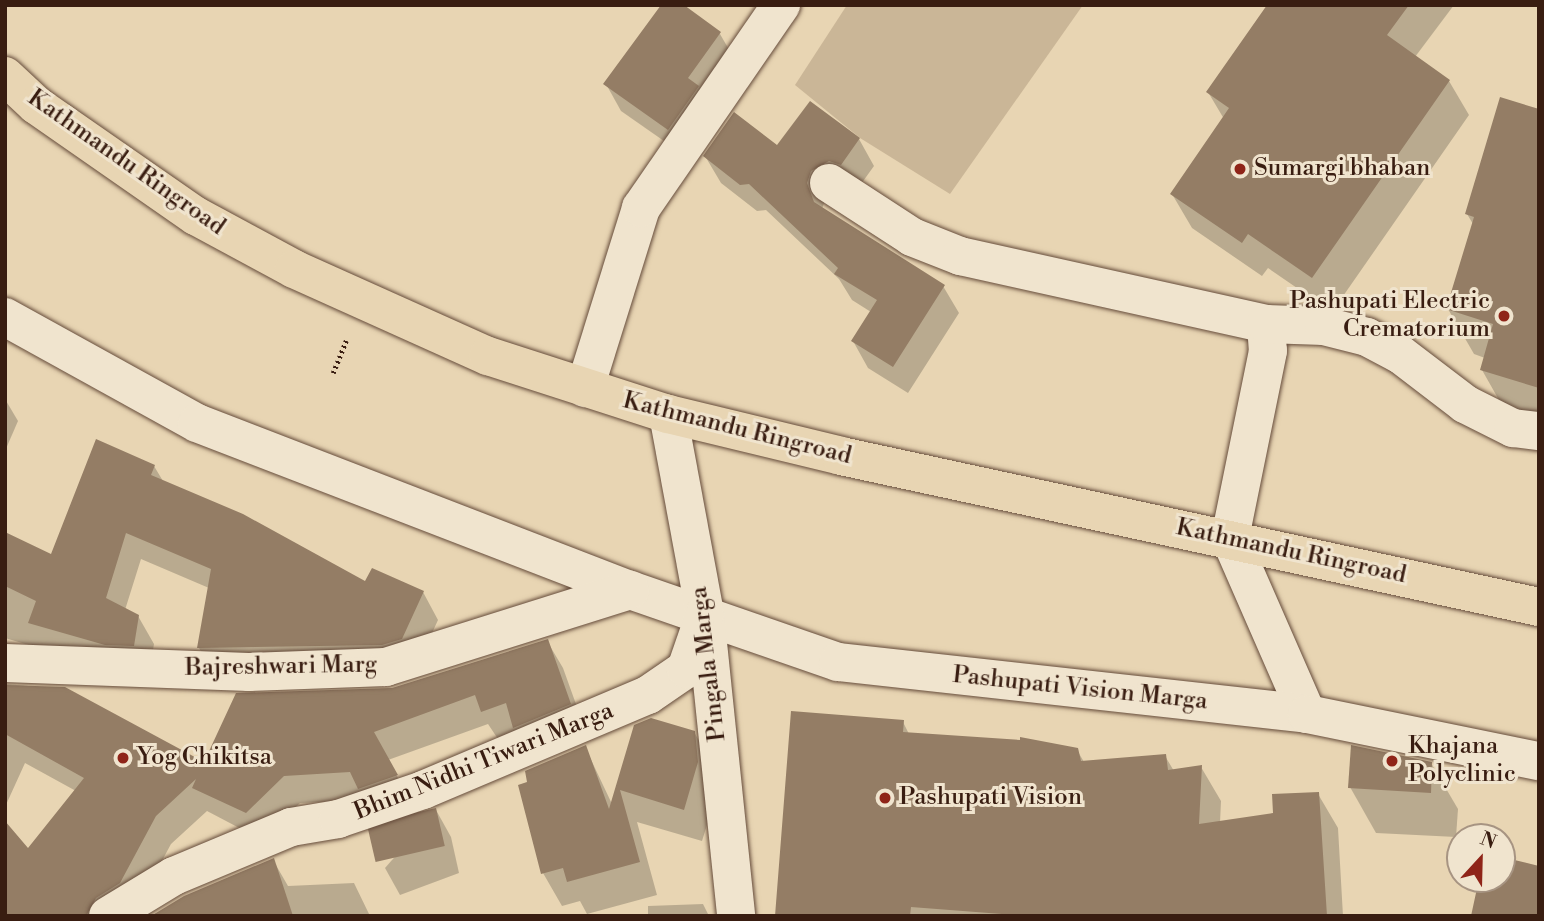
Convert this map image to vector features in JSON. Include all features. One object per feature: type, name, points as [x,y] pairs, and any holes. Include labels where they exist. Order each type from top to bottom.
[{"type":"highway","name":"Kathmandu Ringroad","points":[[5,76],[36,105],[196,216],[294,270],[488,356],[668,415],[841,456],[1230,538],[1539,607]]},
{"type":"street","points":[[585,388],[641,208],[781,5]]},
{"type":"street","points":[[829,183],[912,237],[960,256],[1266,324],[1324,326],[1367,337],[1401,355],[1465,404],[1513,428],[1539,431]]},
{"type":"street","name":"Pashupati Vision Marga","points":[[5,317],[197,423],[629,590],[838,662],[1307,714],[1539,761]]},
{"type":"street","points":[[1266,324],[1268,351],[1230,538],[1307,714]]},
{"type":"street","name":"Pingala Marga","points":[[668,415],[705,614],[736,916]]},
{"type":"street","name":"Bajreshwari Marg","points":[[5,663],[249,671],[386,667],[629,590]]},
{"type":"street","name":"Bhim Nidhi Tiwari Marga","points":[[108,916],[174,876],[290,827],[338,819],[423,790],[648,695],[686,669],[705,614]]},
{"type":"shaded area","points":[[847,5],[1083,5],[950,194],[860,138],[795,85]]},
{"type":"building","points":[[661,5],[684,5],[721,32],[688,78],[699,86],[668,130],[603,84]]},
{"type":"building","points":[[1267,5],[1409,5],[1387,35],[1450,80],[1312,278],[1248,234],[1242,243],[1170,194],[1229,108],[1206,92]]},
{"type":"building","points":[[1500,97],[1539,109],[1539,388],[1480,370],[1493,324],[1446,309],[1474,217],[1465,214]]},
{"type":"building","points":[[810,101],[860,138],[841,165],[829,161],[811,171],[807,183],[814,202],[945,285],[893,367],[851,341],[877,300],[834,274],[838,268],[749,184],[740,185],[703,156],[734,112],[777,145]]},
{"type":"building","points":[[96,439],[155,465],[151,475],[243,514],[365,581],[372,568],[424,591],[402,639],[382,645],[197,648],[211,569],[126,533],[106,598],[139,615],[134,646],[105,645],[28,623],[36,601],[5,586],[5,532],[51,554]]},
{"type":"building","points":[[548,639],[571,704],[513,728],[506,703],[481,712],[475,695],[374,732],[398,775],[358,789],[350,772],[284,776],[246,813],[192,788],[196,779],[156,816],[120,883],[96,898],[86,916],[5,916],[5,821],[28,848],[84,778],[5,734],[5,685],[65,687],[204,762],[236,693],[392,688]]},
{"type":"building","points":[[791,711],[904,720],[903,732],[1020,740],[1020,737],[1078,748],[1081,761],[1166,754],[1168,770],[1202,765],[1199,824],[1273,813],[1272,794],[1319,792],[1327,916],[1027,916],[911,907],[910,916],[775,916]]},
{"type":"building","points":[[651,718],[695,731],[698,762],[684,810],[620,790],[640,862],[567,882],[563,868],[541,874],[518,785],[527,782],[525,771],[586,745],[609,809],[634,725]]},
{"type":"building","points":[[1351,745],[1432,762],[1431,793],[1348,788]]},
{"type":"building","points":[[436,808],[445,846],[376,862],[367,824]]},
{"type":"building","points":[[274,858],[293,916],[151,916],[184,896]]},
{"type":"building","points":[[1516,860],[1539,866],[1539,916],[1471,916],[1476,893],[1516,893]]},
{"type":"place","name":"Sumargi bhaban","points":[[1240,169]]},
{"type":"place","name":"Pashupati Electric Crematorium","points":[[1504,316]]},
{"type":"place","name":"Yog Chikitsa","points":[[123,758]]},
{"type":"place","name":"Khajana Polyclinic","points":[[1392,761]]},
{"type":"place","name":"Pashupati Vision","points":[[885,798]]}]
